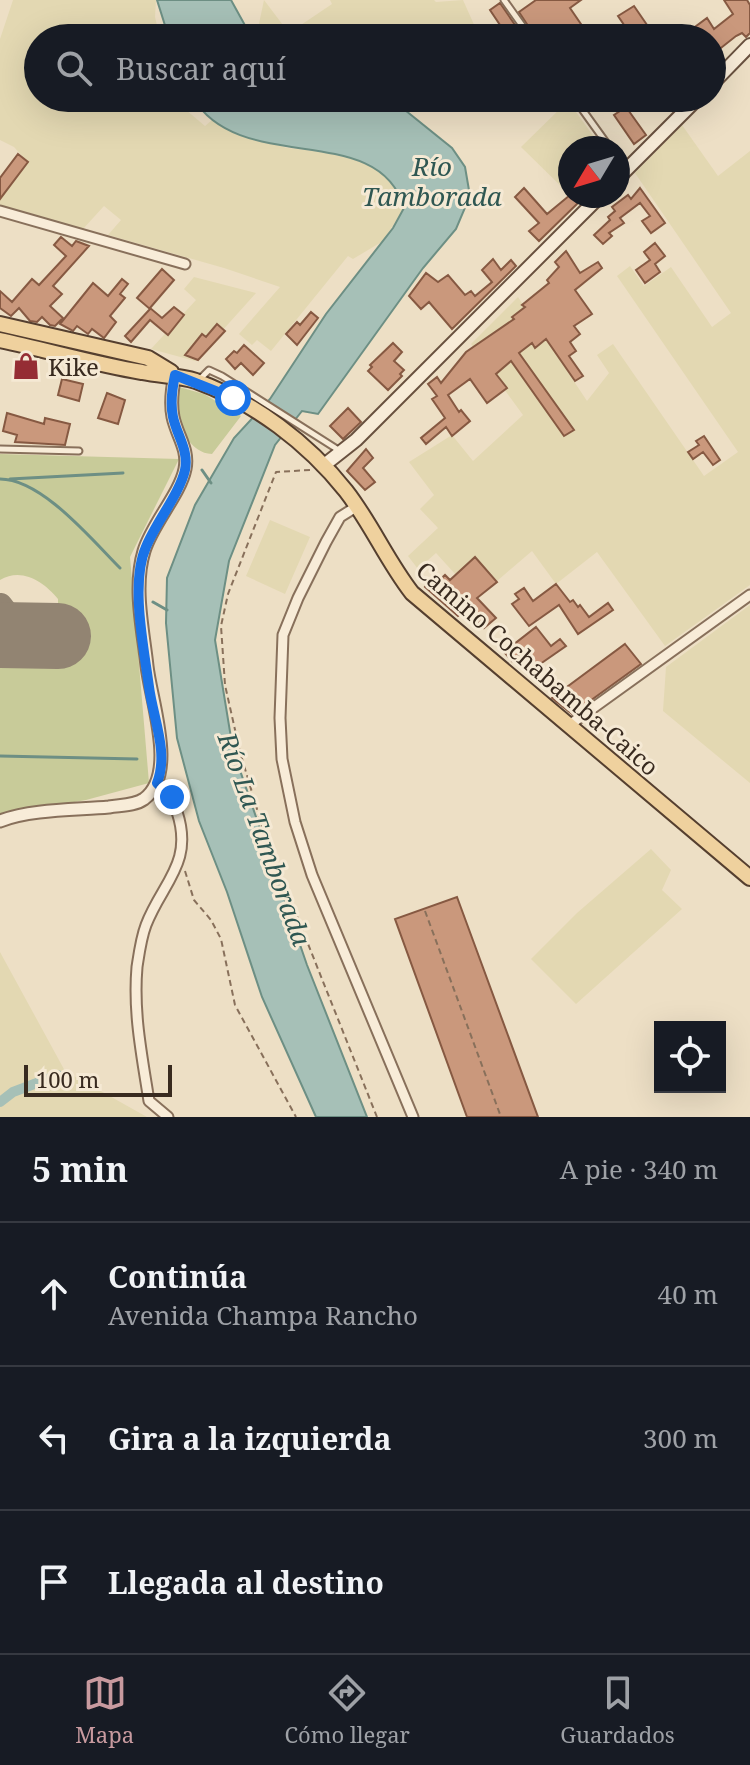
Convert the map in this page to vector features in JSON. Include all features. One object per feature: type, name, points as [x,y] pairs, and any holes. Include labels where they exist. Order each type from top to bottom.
[{"type":"main road","points":[[726,70],[750,45]]},
{"type":"main road","points":[[630,161],[683,112]]},
{"type":"main road","points":[[323,466],[341,452],[588,208]]},
{"type":"main road","points":[[6,325],[148,358],[175,375],[144,373],[5,341],[6,325]]},
{"type":"main road","name":"Camino Cochabamba-Caico","points":[[175,375],[259,405],[294,430],[347,493],[412,593],[750,878]]},
{"type":"street","points":[[0,211],[185,264]]},
{"type":"street","points":[[0,821],[27,815],[135,804],[144,799],[162,771],[139,595],[144,550],[185,468],[185,448],[172,415],[175,375]]},
{"type":"street","points":[[356,507],[340,517],[298,598],[283,635],[280,707],[282,759],[295,822],[312,875],[413,1117]]},
{"type":"street","points":[[568,726],[750,595]]},
{"type":"street","points":[[157,783],[172,797],[183,840],[178,866],[145,927],[138,965],[135,1014],[149,1101],[168,1117]]},
{"type":"lane","points":[[504,0],[521,24]]},
{"type":"lane","points":[[584,112],[601,136]]},
{"type":"lane","points":[[294,430],[341,452]]},
{"type":"lane","points":[[0,449],[79,451]]},
{"type":"path","points":[[178,866],[188,874],[194,900],[211,920],[221,939],[235,1005],[296,1117]]},
{"type":"path","points":[[425,911],[501,1117]]},
{"type":"shaded area","points":[[13,0],[156,0],[157,24],[24,24],[24,112],[188,112],[205,126],[212,120],[229,131],[287,148],[323,152],[367,163],[392,181],[400,193],[404,208],[383,241],[353,259],[348,256],[271,351],[257,340],[252,345],[239,334],[280,287],[108,235],[121,220],[104,206],[83,229],[0,207],[0,190],[25,159],[14,147],[0,140],[0,39]]},
{"type":"shaded area","points":[[264,0],[282,24],[259,24]]},
{"type":"shaded area","points":[[330,0],[463,0],[474,24],[302,24],[332,4]]},
{"type":"shaded area","points":[[557,112],[576,112],[593,136],[558,136],[558,183],[521,147]]},
{"type":"shaded area","points":[[682,125],[718,176],[750,151],[750,585],[665,646],[597,552],[556,584],[532,551],[497,581],[475,557],[456,575],[436,553],[418,569],[408,556],[438,528],[420,509],[434,495],[409,462],[452,435],[473,461],[523,415],[471,344],[518,297],[587,401],[609,373],[597,355],[613,344],[704,476],[738,452],[617,276],[630,266],[644,286],[671,267],[712,327],[731,313],[635,173]]},
{"type":"shaded area","points":[[194,277],[256,293],[195,361],[151,349],[196,300],[184,289]]},
{"type":"shaded area","points":[[270,520],[310,537],[285,594],[246,576]]},
{"type":"shaded area","points":[[750,605],[750,783],[663,711],[666,667]]},
{"type":"shaded area","points":[[651,849],[671,870],[662,890],[682,909],[576,1004],[531,959],[577,913]]},
{"type":"shaded area","points":[[0,952],[65,1071],[147,1117],[0,1117]]},
{"type":"green space","points":[[179,387],[204,394],[241,416],[212,454],[194,446],[181,428],[176,406]]},
{"type":"green space","points":[[0,454],[179,459],[130,557],[149,783],[86,800],[0,815],[0,668],[58,667],[58,599],[32,578],[16,575],[0,580]]},
{"type":"water","points":[[157,0],[231,0],[244,24],[165,24]]},
{"type":"water","name":"Río Tamborada","points":[[206,112],[407,112],[452,148],[465,167],[470,196],[456,229],[423,268],[318,414],[302,411],[275,445],[229,561],[215,640],[233,750],[307,965],[367,1117],[316,1117],[262,997],[227,892],[199,821],[177,738],[166,623],[167,578],[195,505],[234,438],[270,399],[326,314],[393,228],[404,208],[390,181],[367,164],[339,155],[243,136],[215,122]]},
{"type":"building","points":[[536,0],[581,0],[570,8],[581,24],[527,24],[519,12]]},
{"type":"building","points":[[724,0],[747,0],[750,5],[750,33],[746,37],[742,33],[726,44],[726,24],[720,24],[733,14]]},
{"type":"building","points":[[500,3],[514,24],[499,24],[490,10]]},
{"type":"building","points":[[634,6],[646,24],[623,24],[618,16]]},
{"type":"building","points":[[618,112],[630,112],[646,135],[634,144],[614,115]]},
{"type":"building","points":[[18,154],[28,162],[0,199],[0,178]]},
{"type":"building","points":[[524,188],[547,214],[558,205],[558,208],[573,208],[539,241],[529,231],[539,223],[515,197]]},
{"type":"building","points":[[640,188],[665,223],[651,233],[642,221],[650,216],[640,203],[620,218],[624,223],[609,233],[612,236],[603,244],[594,235],[610,220],[608,217],[615,211],[613,208],[630,208],[631,199]]},
{"type":"building","points":[[61,237],[72,246],[76,241],[89,246],[53,286],[62,294],[50,306],[63,318],[55,326],[42,317],[37,322],[30,321],[19,308],[11,316],[0,308],[0,291],[12,302],[32,279],[39,285],[66,256],[54,245]]},
{"type":"building","points":[[655,243],[665,256],[655,264],[660,272],[645,283],[636,270],[650,260],[644,252]]},
{"type":"building","points":[[566,251],[580,273],[598,262],[602,268],[575,290],[592,314],[574,326],[580,334],[570,342],[576,351],[569,356],[583,376],[575,381],[546,339],[535,348],[532,343],[519,353],[574,430],[564,436],[511,361],[496,374],[507,388],[487,403],[470,379],[448,395],[459,412],[461,410],[470,421],[452,436],[446,427],[426,444],[421,438],[445,418],[432,399],[437,396],[428,384],[437,377],[441,383],[466,352],[514,319],[512,317],[525,307],[522,305],[549,283],[547,280],[559,267],[555,262]]},
{"type":"building","points":[[493,259],[501,270],[511,260],[516,266],[452,329],[429,302],[421,309],[409,296],[426,273],[438,282],[448,275],[465,295],[471,291],[475,296],[492,282],[482,270]]},
{"type":"building","points":[[162,269],[174,280],[150,308],[162,318],[174,307],[184,315],[168,335],[150,320],[131,342],[125,336],[150,309],[137,298]]},
{"type":"building","points":[[122,279],[128,284],[120,294],[125,298],[110,316],[116,322],[104,338],[92,329],[88,334],[77,326],[73,331],[60,324],[93,283],[108,296]]},
{"type":"building","points":[[311,312],[318,318],[297,345],[286,334],[297,322],[300,325]]},
{"type":"building","points":[[217,324],[225,331],[198,360],[185,355],[202,334],[206,337]]},
{"type":"building","points":[[393,343],[402,352],[394,361],[404,370],[388,390],[368,371],[372,367],[370,365]]},
{"type":"building","points":[[244,345],[264,363],[253,375],[241,363],[235,369],[226,359]]},
{"type":"building","points":[[62,379],[83,384],[79,401],[58,395]]},
{"type":"building","points":[[107,393],[125,400],[118,424],[98,418]]},
{"type":"building","points":[[348,408],[361,422],[343,439],[330,426]]},
{"type":"building","points":[[7,413],[44,424],[45,418],[70,424],[65,445],[15,442],[17,435],[3,431]]},
{"type":"building","points":[[704,436],[720,460],[713,465],[703,452],[693,459],[688,452],[699,445],[696,441]]},
{"type":"building","points":[[366,449],[373,458],[363,468],[375,482],[365,490],[347,471]]},
{"type":"building","points":[[475,557],[497,582],[477,598],[496,618],[484,628],[467,609],[458,616],[425,587],[430,581],[434,585],[445,575],[450,580]]},
{"type":"building","points":[[556,584],[570,602],[573,600],[578,607],[580,605],[589,617],[608,603],[613,610],[578,634],[559,605],[529,626],[512,604],[519,599],[515,594],[524,588],[533,601]]},
{"type":"building","points":[[536,627],[551,646],[560,639],[566,646],[533,669],[519,654],[512,661],[504,652]]},
{"type":"building","points":[[625,644],[641,664],[572,714],[552,698]]},
{"type":"building","points":[[457,897],[538,1117],[467,1117],[395,919]]},
{"type":"waterway","points":[[202,470],[211,483]]},
{"type":"waterway","points":[[10,479],[123,473]]},
{"type":"waterway","points":[[0,479],[33,489],[49,500],[120,568]]},
{"type":"waterway","points":[[153,602],[167,610]]},
{"type":"waterway","points":[[0,756],[137,759]]},
{"type":"waterway","points":[[0,1102],[13,1092],[58,1075]]},
{"type":"taxiway","points":[[0,606],[7,615]]},
{"type":"runway","points":[[0,635],[58,636]]},
{"type":"place","name":"Kike","points":[[26,366]]},
{"type":"route","points":[[172,797],[157,783],[162,771],[161,754],[149,689],[139,595],[140,571],[144,550],[185,468],[185,448],[172,415],[175,375],[233,398]]},
{"type":"water label","name":"Río La Tamborada","points":[[265,839]]}]
